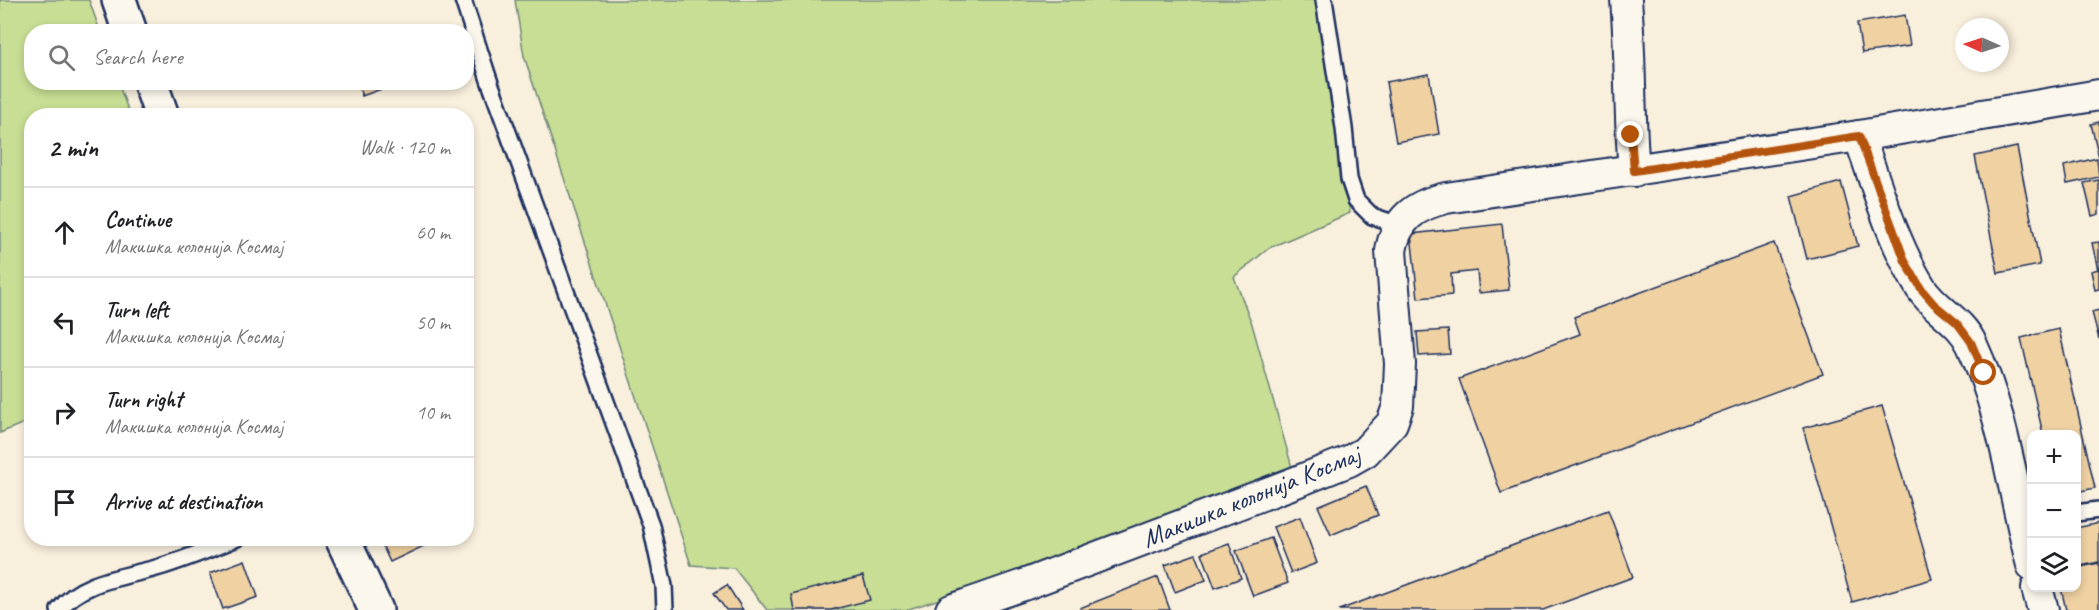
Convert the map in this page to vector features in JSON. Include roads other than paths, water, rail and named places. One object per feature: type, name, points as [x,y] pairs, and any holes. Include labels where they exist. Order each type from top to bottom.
[{"type":"street","points":[[118,0],[127,24]]},
{"type":"street","points":[[1626,0],[1634,171]]},
{"type":"street","points":[[153,90],[159,108]]},
{"type":"street","points":[[1399,225],[1418,208],[1435,201],[1859,136],[2099,95]]},
{"type":"street","points":[[1859,136],[1905,261],[1922,290],[1934,304],[1957,323],[1971,342],[1984,373],[2026,520],[2028,538]]},
{"type":"street","name":"Макишка колонија Космај","points":[[951,610],[1296,482],[1349,461],[1365,452],[1392,423],[1398,406],[1400,364],[1391,251],[1394,234],[1399,225]]},
{"type":"street","points":[[346,546],[376,610]]},
{"type":"street","points":[[2038,592],[2043,610]]},
{"type":"lane","points":[[463,0],[471,24]]},
{"type":"lane","points":[[1324,0],[1344,128],[1349,179],[1356,200],[1372,216],[1399,225]]},
{"type":"lane","points":[[474,34],[651,525],[664,586],[665,610]]},
{"type":"lane","points":[[2081,512],[2099,510]]},
{"type":"lane","points":[[59,610],[84,589],[116,578],[162,567],[216,546]]}]
